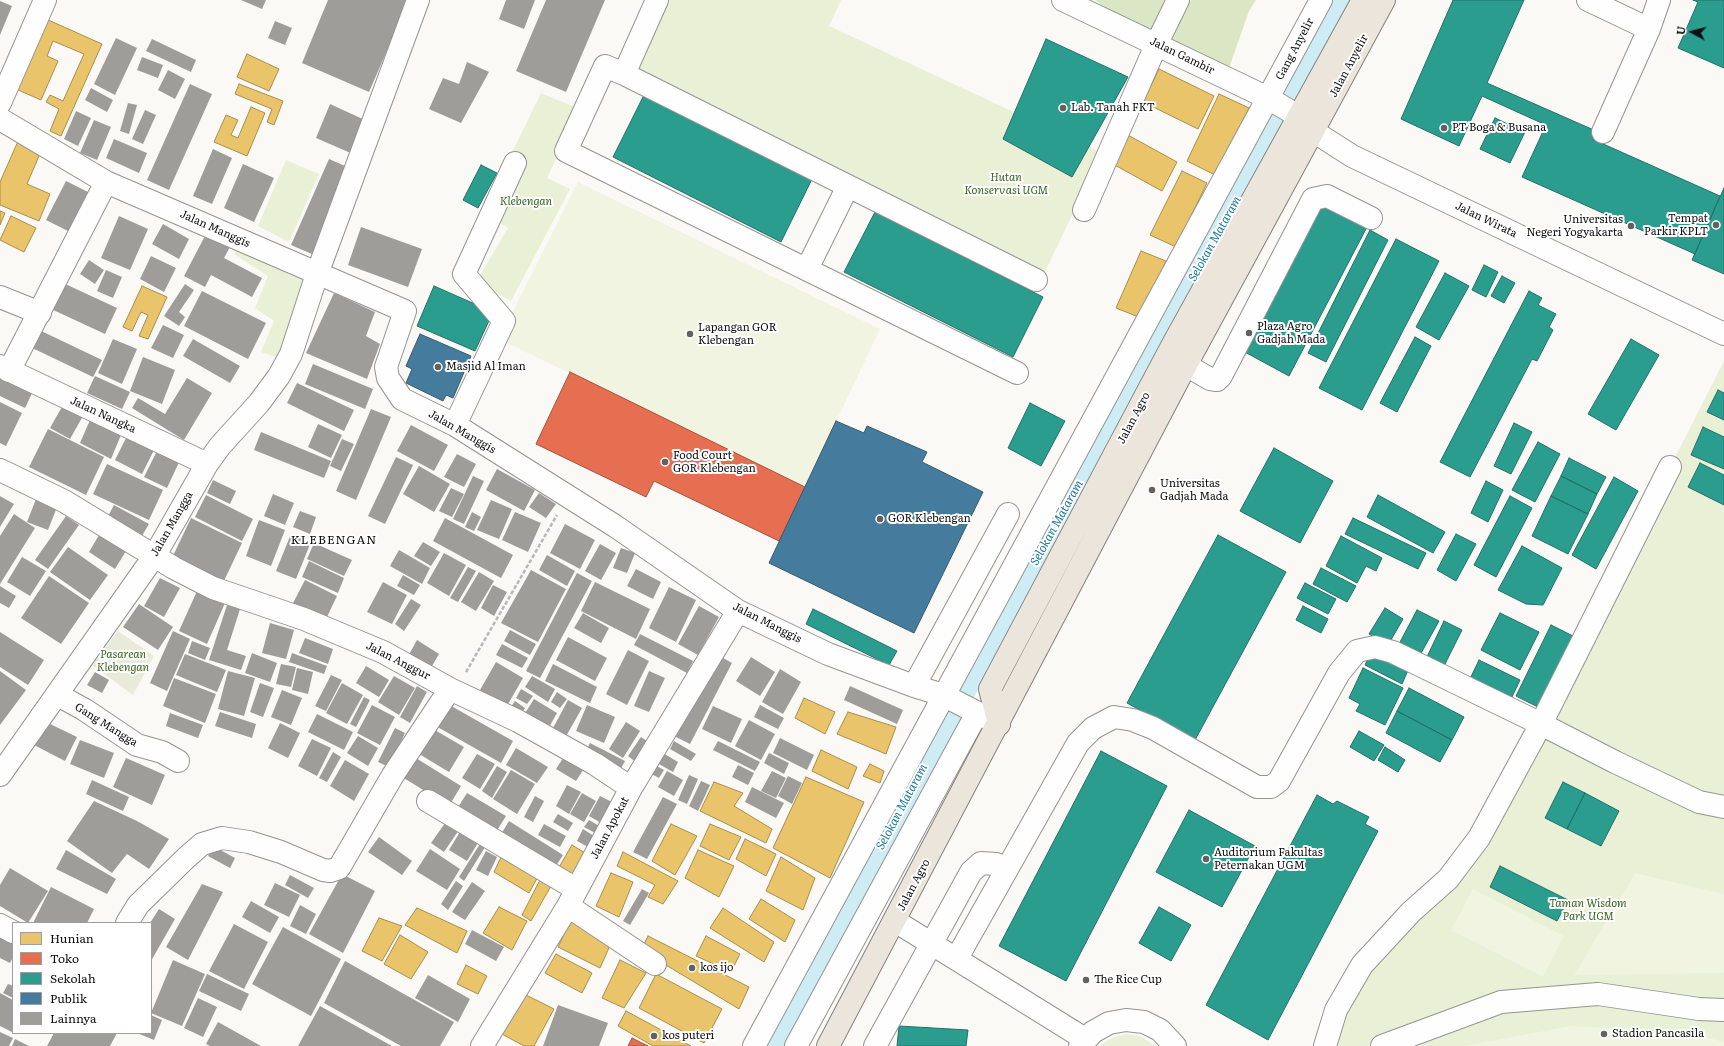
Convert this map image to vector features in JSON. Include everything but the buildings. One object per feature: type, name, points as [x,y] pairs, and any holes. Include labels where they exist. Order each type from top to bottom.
[{"type":"main road","name":"Jalan Anyelir","points":[[1295,114],[1363,0]]},
{"type":"main road","name":"Jalan Anyelir","points":[[1313,131],[1384,0]]},
{"type":"main road","name":"Jalan Agro","points":[[999,724],[990,689],[1295,114]]},
{"type":"main road","name":"Jalan Agro","points":[[828,1046],[999,724],[1186,365],[1313,131]]},
{"type":"street","points":[[0,104],[45,0]]},
{"type":"street","name":"Jalan Mangga","points":[[2,767],[58,695],[155,555],[207,464],[220,446],[258,403],[279,376],[291,354],[317,274],[418,0]]},
{"type":"street","points":[[624,74],[657,0]]},
{"type":"street","name":"Jalan Gambir","points":[[1063,0],[1157,43],[1270,99],[1295,114]]},
{"type":"street","points":[[1084,210],[1157,43],[1178,0]]},
{"type":"street","name":"Gang Anyelir","points":[[754,1046],[946,697],[1270,99],[1321,0]]},
{"type":"street","points":[[1603,132],[1649,29],[1659,0]]},
{"type":"street","points":[[1592,1],[1649,29]]},
{"type":"street","points":[[1017,373],[566,151],[605,66],[624,74],[1036,280]]},
{"type":"street","name":"Jalan Wirata","points":[[1295,114],[1313,131],[1360,159],[1724,334]]},
{"type":"street","name":"Jalan Manggis","points":[[0,119],[106,182],[405,311],[386,367],[388,378],[402,399],[455,425],[568,498],[615,526],[738,610],[828,654],[946,697],[999,724]]},
{"type":"street","points":[[455,425],[504,321],[464,274],[515,163]]},
{"type":"street","points":[[5,369],[40,313],[106,182]]},
{"type":"street","points":[[807,269],[848,186]]},
{"type":"street","points":[[1186,365],[1210,379],[1218,380],[1314,199],[1327,196],[1371,218]]},
{"type":"street","points":[[0,297],[40,313]]},
{"type":"street","name":"Jalan Nangka","points":[[5,369],[207,464]]},
{"type":"street","points":[[1325,1046],[1336,1010],[1362,964],[1411,912],[1448,879],[1479,838],[1541,724],[1670,467]]},
{"type":"street","name":"Jalan Anggur","points":[[0,470],[64,501],[213,588],[304,619],[384,652],[452,690],[524,725],[595,764],[631,788]]},
{"type":"street","points":[[914,686],[1008,514]]},
{"type":"street","name":"Jalan Apokat","points":[[482,1046],[572,897],[631,788],[738,610]]},
{"type":"street","points":[[957,958],[1078,743],[1093,728],[1114,717],[1133,720],[1153,728],[1257,787],[1271,787],[1279,781],[1339,672],[1357,651],[1375,647],[1393,652],[1615,762],[1700,802],[1724,807]]},
{"type":"street","points":[[128,922],[138,905],[202,844],[222,838],[249,842],[281,852],[323,870],[330,871],[339,868],[393,775],[452,690]]},
{"type":"street","name":"Gang Mangga","points":[[58,695],[85,710],[137,745],[162,752],[178,761]]},
{"type":"street","points":[[796,1046],[974,711]]},
{"type":"street","points":[[428,801],[572,897],[655,964]]},
{"type":"street","points":[[875,1046],[931,942],[971,872],[981,863],[996,864],[1007,869]]},
{"type":"street","points":[[895,921],[957,958],[1083,1042],[1093,1032],[1109,1023],[1126,1020],[1144,1022],[1160,1030],[1175,1046]]},
{"type":"street","points":[[0,925],[12,931]]},
{"type":"street","points":[[1382,1046],[1501,1002],[1598,994],[1699,1009],[1724,1010]]},
{"type":"path","points":[[452,690],[568,498]]},
{"type":"green space","name":"Hutan Konservasi UGM","points":[[669,0],[841,0],[829,26],[1102,153],[1041,280],[634,76]]},
{"type":"green space","points":[[1095,0],[1167,0],[1148,40]]},
{"type":"green space","points":[[1191,0],[1256,0],[1249,11],[1228,71],[1171,40]]},
{"type":"green space","name":"Klebengan","points":[[541,93],[579,109],[547,178],[570,189],[511,301],[476,282],[508,228],[483,212]]},
{"type":"green space","points":[[286,160],[319,174],[289,242],[258,226]]},
{"type":"green space","name":"Lapangan GOR Klebengan","points":[[578,182],[880,329],[805,487],[499,339]]},
{"type":"green space","points":[[240,244],[314,281],[279,358],[261,352],[274,321],[255,308],[268,276],[234,254]]},
{"type":"green space","name":"Taman Wisdom Park UGM","points":[[1724,361],[1724,1046],[1335,1046],[1362,965],[1441,885],[1576,652]]},
{"type":"green space","name":"Pasarean Klebengan","points":[[118,631],[154,656],[133,695],[92,665]]},
{"type":"green space","points":[[1635,873],[1724,894],[1724,973],[1574,975]]},
{"type":"green space","points":[[1473,889],[1564,936],[1543,977],[1451,930]]},
{"type":"green space","name":"Stadion Pancasila","points":[[1571,1026],[1649,1030],[1713,1039],[1724,1042],[1724,1046],[1464,1046]]},
{"type":"green space","points":[[1127,1034],[1140,1036],[1156,1046],[1099,1046],[1114,1037]]},
{"type":"waterway","name":"Selokan Mataram","points":[[773,1046],[970,679],[1276,129],[1343,0]]},
{"type":"place","name":"Lab. Tanah FKT","points":[[1063,108]]},
{"type":"place","name":"PT Boga & Busana","points":[[1444,128]]},
{"type":"place","name":"Tempat Parkir KPLT","points":[[1716,225]]},
{"type":"place","name":"Universitas Negeri Yogyakarta","points":[[1631,226]]},
{"type":"place","name":"Plaza Agro Gadjah Mada","points":[[1249,333]]},
{"type":"place","name":"Lapangan GOR Klebengan","points":[[690,334]]},
{"type":"place","name":"Masjid Al Iman","points":[[438,367]]},
{"type":"place","name":"Food Court GOR Klebengan","points":[[665,462]]},
{"type":"place","name":"Universitas Gadjah Mada","points":[[1152,490]]},
{"type":"place","name":"GOR Klebengan","points":[[880,519]]},
{"type":"place","name":"Auditorium Fakultas Peternakan UGM","points":[[1206,859]]},
{"type":"place","name":"kos ijo","points":[[692,968]]},
{"type":"place","name":"The Rice Cup","points":[[1086,980]]},
{"type":"place","name":"Stadion Pancasila","points":[[1604,1034]]},
{"type":"place","name":"kos puteri","points":[[654,1036]]},
{"type":"district","name":"KLEBENGAN","points":[[334,540]]}]
